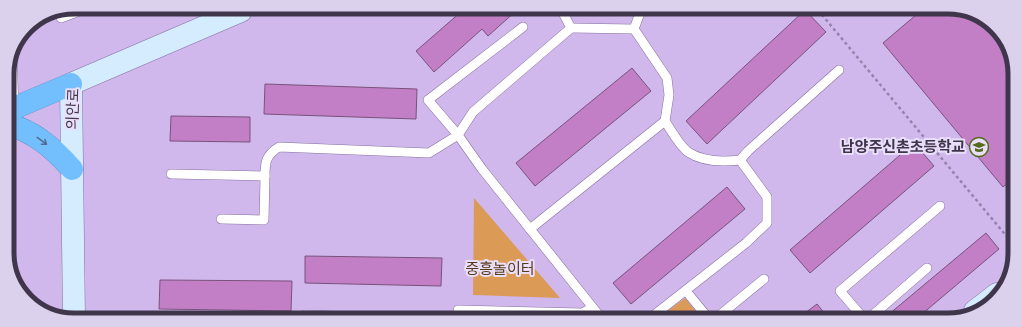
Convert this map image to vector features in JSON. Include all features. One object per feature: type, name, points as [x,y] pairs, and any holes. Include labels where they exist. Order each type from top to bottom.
[{"type":"highway","points":[[14,113],[71,84]]},
{"type":"highway","points":[[14,120],[20,127],[38,138],[56,152],[72,169]]},
{"type":"street","name":"의안로","points":[[74,313],[71,84],[234,14]]},
{"type":"lane","points":[[62,18],[71,14]]},
{"type":"lane","points":[[564,14],[571,28]]},
{"type":"lane","points":[[634,29],[640,14]]},
{"type":"lane","points":[[523,28],[428,100],[458,135],[482,169],[597,313]]},
{"type":"lane","points":[[221,219],[264,220],[266,160],[271,152],[279,148],[429,153],[458,135],[473,112],[571,28],[634,29]]},
{"type":"lane","points":[[530,229],[665,121],[669,95],[667,78],[634,29]]},
{"type":"lane","points":[[665,121],[687,151],[705,160],[729,162],[740,160],[748,151],[839,70]]},
{"type":"lane","points":[[657,313],[746,243],[766,223],[767,197],[740,160]]},
{"type":"lane","points":[[171,174],[265,176]]},
{"type":"lane","points":[[860,313],[840,290],[940,206]]},
{"type":"lane","points":[[874,313],[927,268]]},
{"type":"lane","points":[[722,313],[764,279]]},
{"type":"lane","points":[[686,291],[704,313]]},
{"type":"lane","points":[[584,313],[592,308]]},
{"type":"lane","points":[[458,313],[458,310],[551,313]]},
{"type":"path","points":[[821,14],[1008,238]]},
{"type":"green space","name":"중흥놀이터","points":[[474,198],[560,298],[473,295]]},
{"type":"green space","points":[[685,298],[697,313],[665,313]]},
{"type":"building","points":[[459,14],[470,14],[472,16],[474,14],[513,14],[488,36],[482,29],[434,72],[416,51]]},
{"type":"building","points":[[801,14],[809,14],[826,32],[707,144],[686,121]]},
{"type":"building","name":"남양주신촌초등학교","points":[[917,14],[948,14],[964,16],[975,20],[985,27],[1002,47],[1007,62],[1008,183],[1003,187],[883,43]]},
{"type":"building","points":[[632,68],[651,91],[535,186],[516,163]]},
{"type":"building","points":[[265,84],[417,89],[416,119],[264,114]]},
{"type":"building","points":[[171,116],[250,117],[250,142],[170,141]]},
{"type":"building","points":[[914,143],[934,166],[810,273],[790,250]]},
{"type":"building","points":[[727,187],[745,209],[631,304],[613,283]]},
{"type":"building","points":[[986,233],[999,249],[923,313],[890,313]]},
{"type":"building","points":[[305,256],[442,258],[441,286],[305,283]]},
{"type":"building","points":[[160,280],[292,281],[291,311],[159,309]]},
{"type":"building","points":[[817,304],[824,313],[805,313]]},
{"type":"place","name":"남양주신촌초등학교","points":[[979,147]]}]
